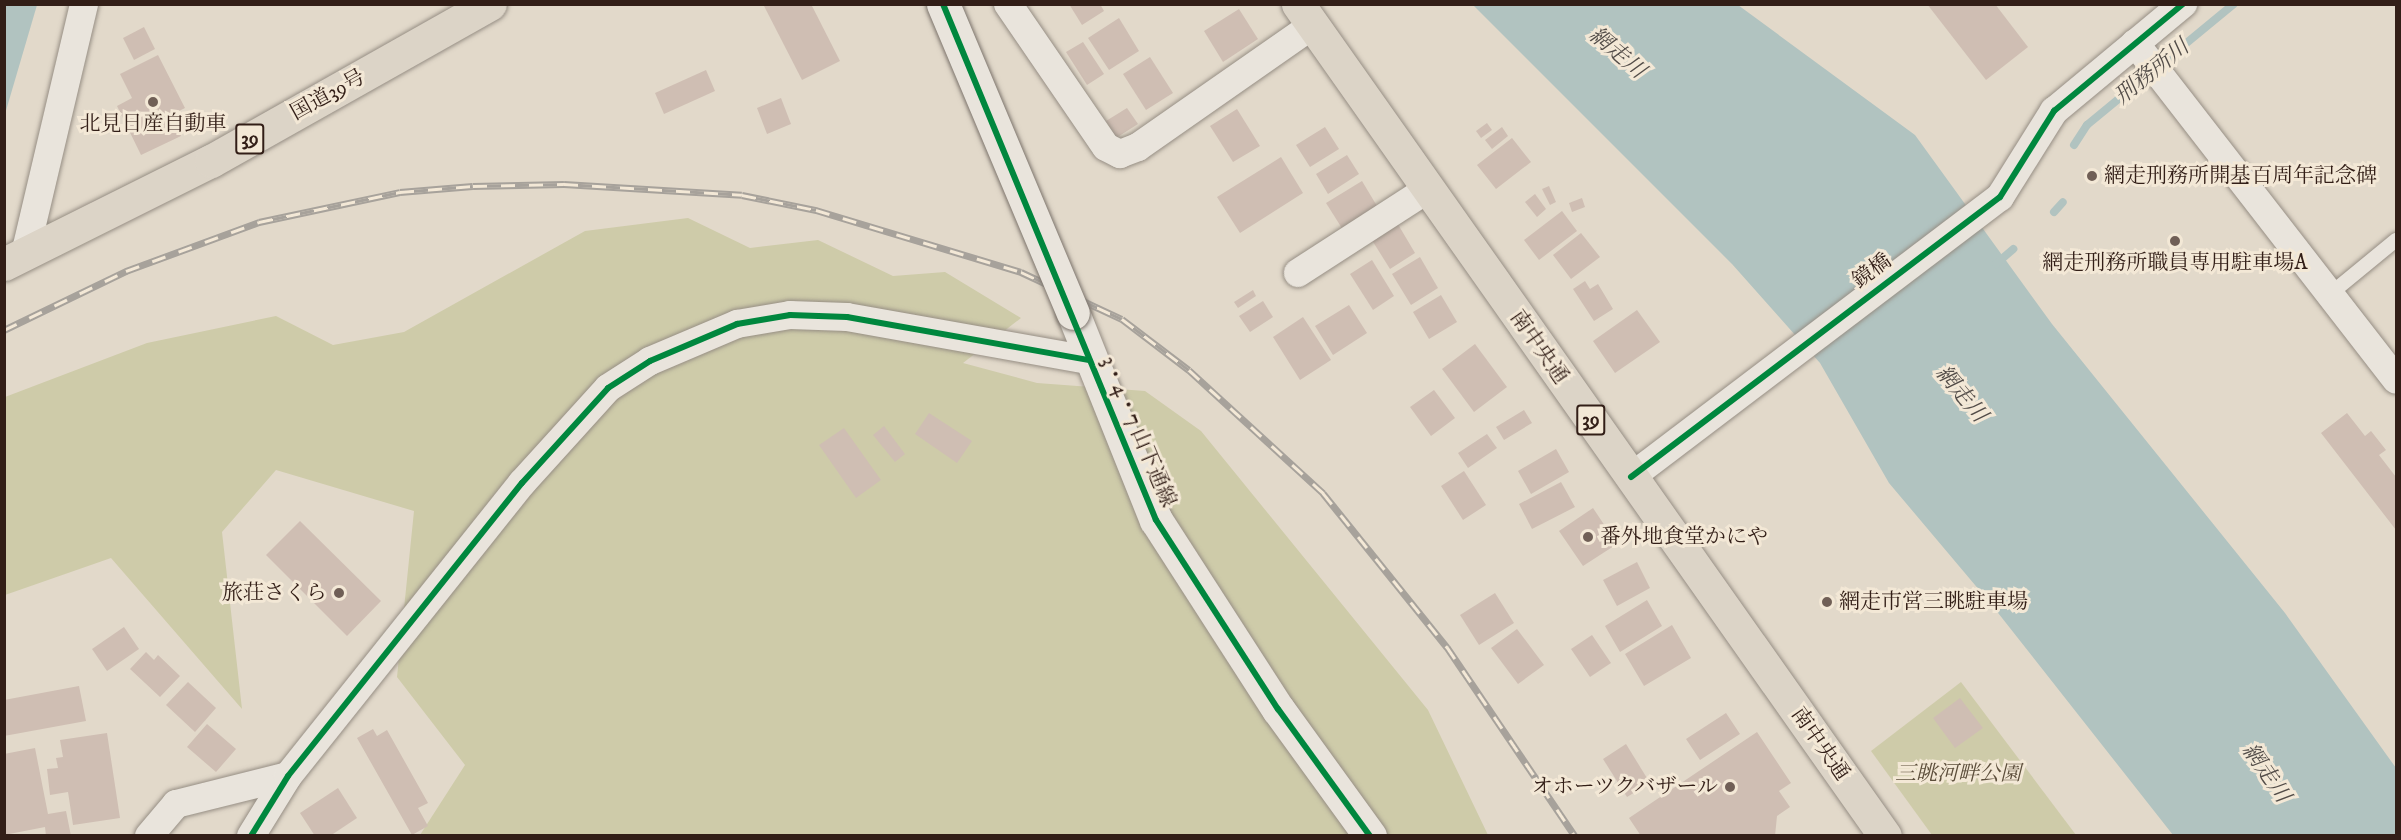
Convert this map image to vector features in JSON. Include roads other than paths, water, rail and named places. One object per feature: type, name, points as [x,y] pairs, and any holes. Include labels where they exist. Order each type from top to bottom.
[{"type":"highway","name":"国道39号","points":[[15,259],[211,161],[490,4]]},
{"type":"highway","name":"南中央通","points":[[1306,15],[1885,836]]},
{"type":"street","points":[[15,259],[84,4]]},
{"type":"street","name":"3・4・7 山下通線","points":[[943,4],[1073,313],[1089,360],[1156,520],[1251,669],[1370,836]]},
{"type":"street","points":[[1008,4],[1106,147],[1120,154],[1138,147],[1306,15]]},
{"type":"street","name":"鏡橋","points":[[1631,477],[1782,358],[2000,197],[2054,111],[2148,60],[2183,4]]},
{"type":"street","points":[[2148,60],[2397,380]]},
{"type":"street","points":[[1298,273],[1428,189]]},
{"type":"street","points":[[250,836],[288,776],[536,467],[608,388],[650,361],[737,324],[790,315],[847,317],[1089,360]]},
{"type":"street","points":[[149,836],[176,804],[288,776]]},
{"type":"lane","points":[[2329,295],[2397,240]]},
{"type":"water","points":[[4,5],[37,5],[5,114]]},
{"type":"water","name":"網走川","points":[[1473,5],[1738,5],[1915,135],[2052,324],[2285,613],[2396,768],[2396,835],[2173,835],[1991,604],[1889,483],[1820,363],[1732,264]]},
{"type":"waterway","name":"刑務所川","points":[[2074,145],[2087,125],[2234,4]]},
{"type":"waterway","name":"刑務所川","points":[[2054,212],[2063,202]]},
{"type":"waterway","name":"刑務所川","points":[[1996,264],[2013,249]]},
{"type":"railway","points":[[4,330],[126,271],[259,222],[400,192],[473,186],[564,184],[742,195],[816,210],[1021,272],[1122,319],[1189,370],[1323,493],[1447,647],[1575,836]]},
{"type":"place","name":"北見日産自動車","points":[[153,102]]},
{"type":"place","name":"網走刑務所開基百周年記念碑","points":[[2092,176]]},
{"type":"place","name":"網走刑務所職員専用駐車場A","points":[[2175,241]]},
{"type":"place","name":"番外地食堂かにや","points":[[1588,537]]},
{"type":"place","name":"旅荘さくら","points":[[339,593]]},
{"type":"place","name":"網走市営三眺駐車場","points":[[1827,602]]},
{"type":"place","name":"オホーツクバザール","points":[[1730,787]]},
{"type":"park label","name":"三眺河畔公園","points":[[1958,774]]}]
